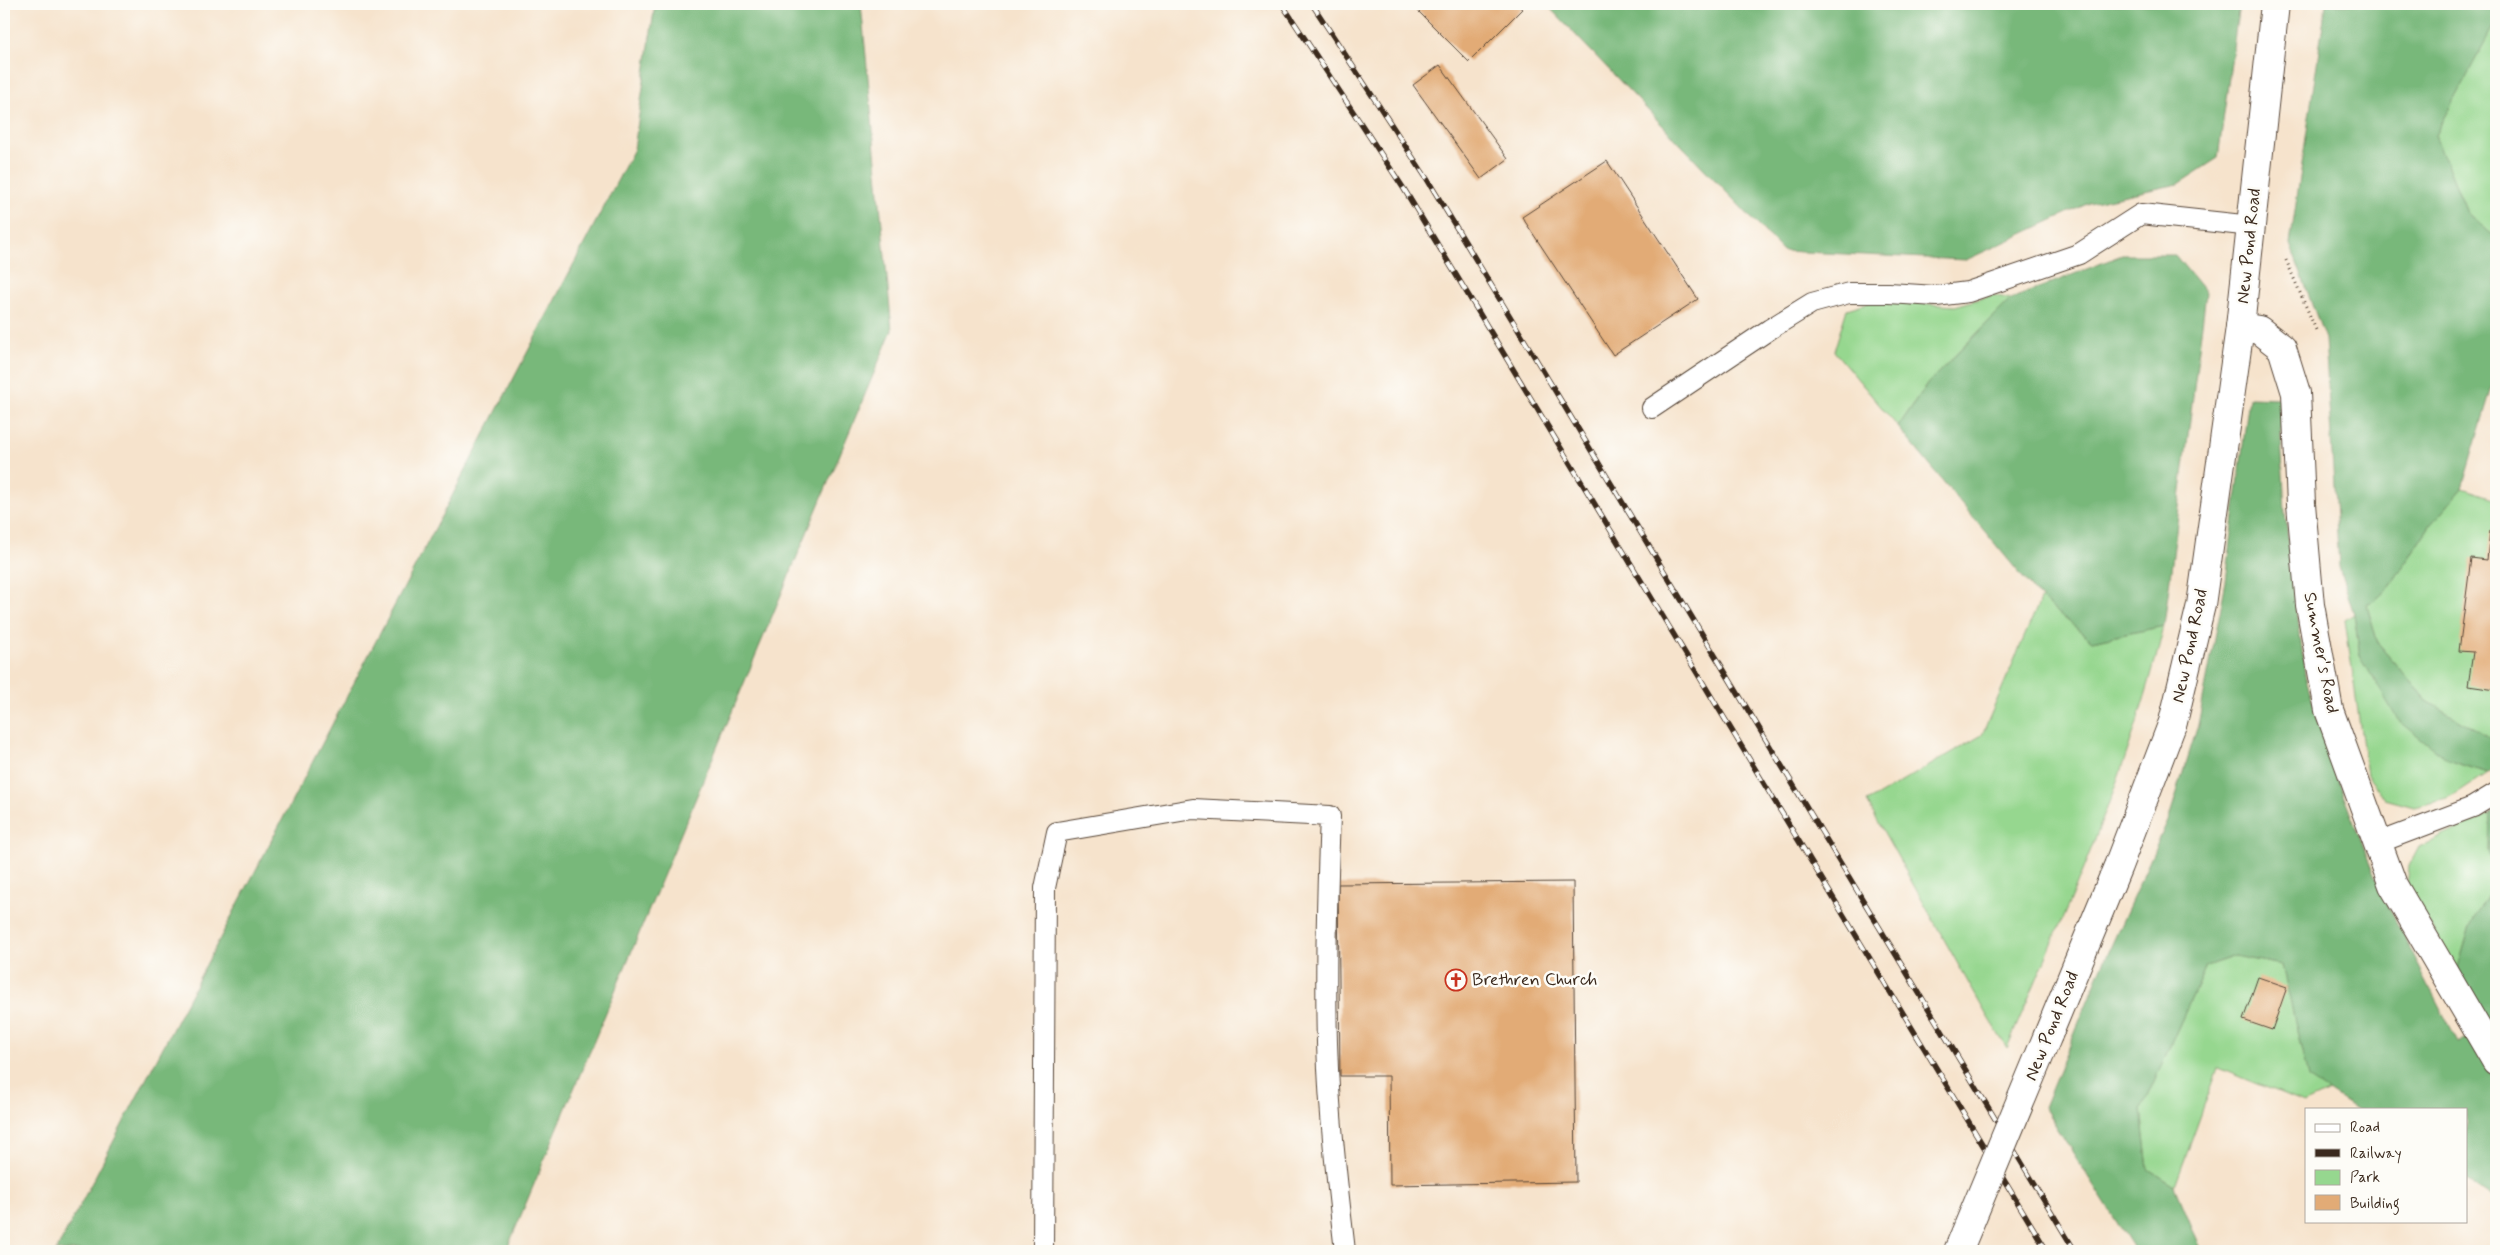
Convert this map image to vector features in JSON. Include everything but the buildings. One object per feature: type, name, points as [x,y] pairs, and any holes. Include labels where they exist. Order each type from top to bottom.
[{"type":"main road","name":"New Pond Road","points":[[1958,1251],[2118,866],[2173,722],[2201,605],[2240,327],[2252,226],[2260,125],[2275,4]]},
{"type":"main road","name":"Summer's Road","points":[[2240,327],[2259,330],[2282,348],[2296,393],[2301,504],[2310,605],[2329,710],[2394,884],[2496,1061]]},
{"type":"lane","points":[[1652,408],[1770,328],[1812,303],[1849,293],[1936,296],[1968,292],[2079,254],[2141,214],[2252,226]]},
{"type":"lane","points":[[2378,843],[2473,807],[2496,793]]},
{"type":"lane","points":[[1043,1251],[1045,888],[1057,832],[1193,809],[1330,816],[1326,934],[1327,1045],[1335,1163],[1345,1251]]},
{"type":"green space","points":[[655,4],[861,4],[892,330],[506,1251],[56,1251],[634,149]]},
{"type":"green space","points":[[1546,4],[2239,4],[2218,158],[2178,184],[2089,203],[1966,260],[1783,251]]},
{"type":"green space","points":[[2326,4],[2496,4],[2496,21],[2435,135],[2467,213],[2496,238],[2496,373],[2462,488],[2431,524],[2386,592],[2367,605],[2378,644],[2427,701],[2496,742],[2496,765],[2487,773],[2450,761],[2398,720],[2360,656],[2354,614],[2339,567],[2325,339],[2290,244]]},
{"type":"green space","points":[[2496,20],[2496,238],[2467,213],[2435,135]]},
{"type":"green space","points":[[2122,255],[2175,255],[2206,293],[2164,626],[2092,641],[2040,598],[1898,427],[1928,383],[2011,299]]},
{"type":"green space","points":[[1993,295],[2011,299],[1928,383],[1898,427],[1834,351],[1847,309],[1877,300],[1955,306]]},
{"type":"green space","points":[[2249,397],[2279,398],[2285,513],[2305,675],[2330,761],[2380,890],[2458,1043],[2490,1031],[2457,971],[2470,926],[2496,880],[2496,1200],[2468,1181],[2468,1108],[2354,1108],[2308,1078],[2282,965],[2235,956],[2206,966],[2141,1110],[2148,1169],[2175,1186],[2202,1251],[2135,1251],[2044,1107],[2103,964],[2169,818],[2198,725],[2226,581]]},
{"type":"green space","points":[[2462,488],[2496,499],[2496,742],[2427,701],[2378,644],[2367,605],[2386,592],[2431,524]]},
{"type":"green space","points":[[2041,598],[2092,641],[2164,626],[2150,681],[2114,788],[2073,893],[2007,1048],[1987,1016],[1867,802],[1982,735]]},
{"type":"green space","points":[[2354,614],[2360,656],[2450,761],[2487,773],[2448,799],[2414,807],[2385,799],[2367,775],[2345,620]]},
{"type":"green space","points":[[2496,809],[2496,872],[2489,852],[2490,814]]},
{"type":"green space","points":[[2490,814],[2489,852],[2496,872],[2496,880],[2470,926],[2457,971],[2407,885],[2409,866],[2419,847]]},
{"type":"green space","points":[[2235,956],[2282,965],[2308,1077],[2329,1091],[2303,1103],[2218,1068],[2175,1186],[2148,1169],[2141,1110],[2206,966]]},
{"type":"railway","points":[[1282,4],[1404,189],[2047,1251]]},
{"type":"railway","points":[[1312,4],[1427,179],[2075,1251]]},
{"type":"place","name":"Brethren Church","points":[[1456,980]]}]
